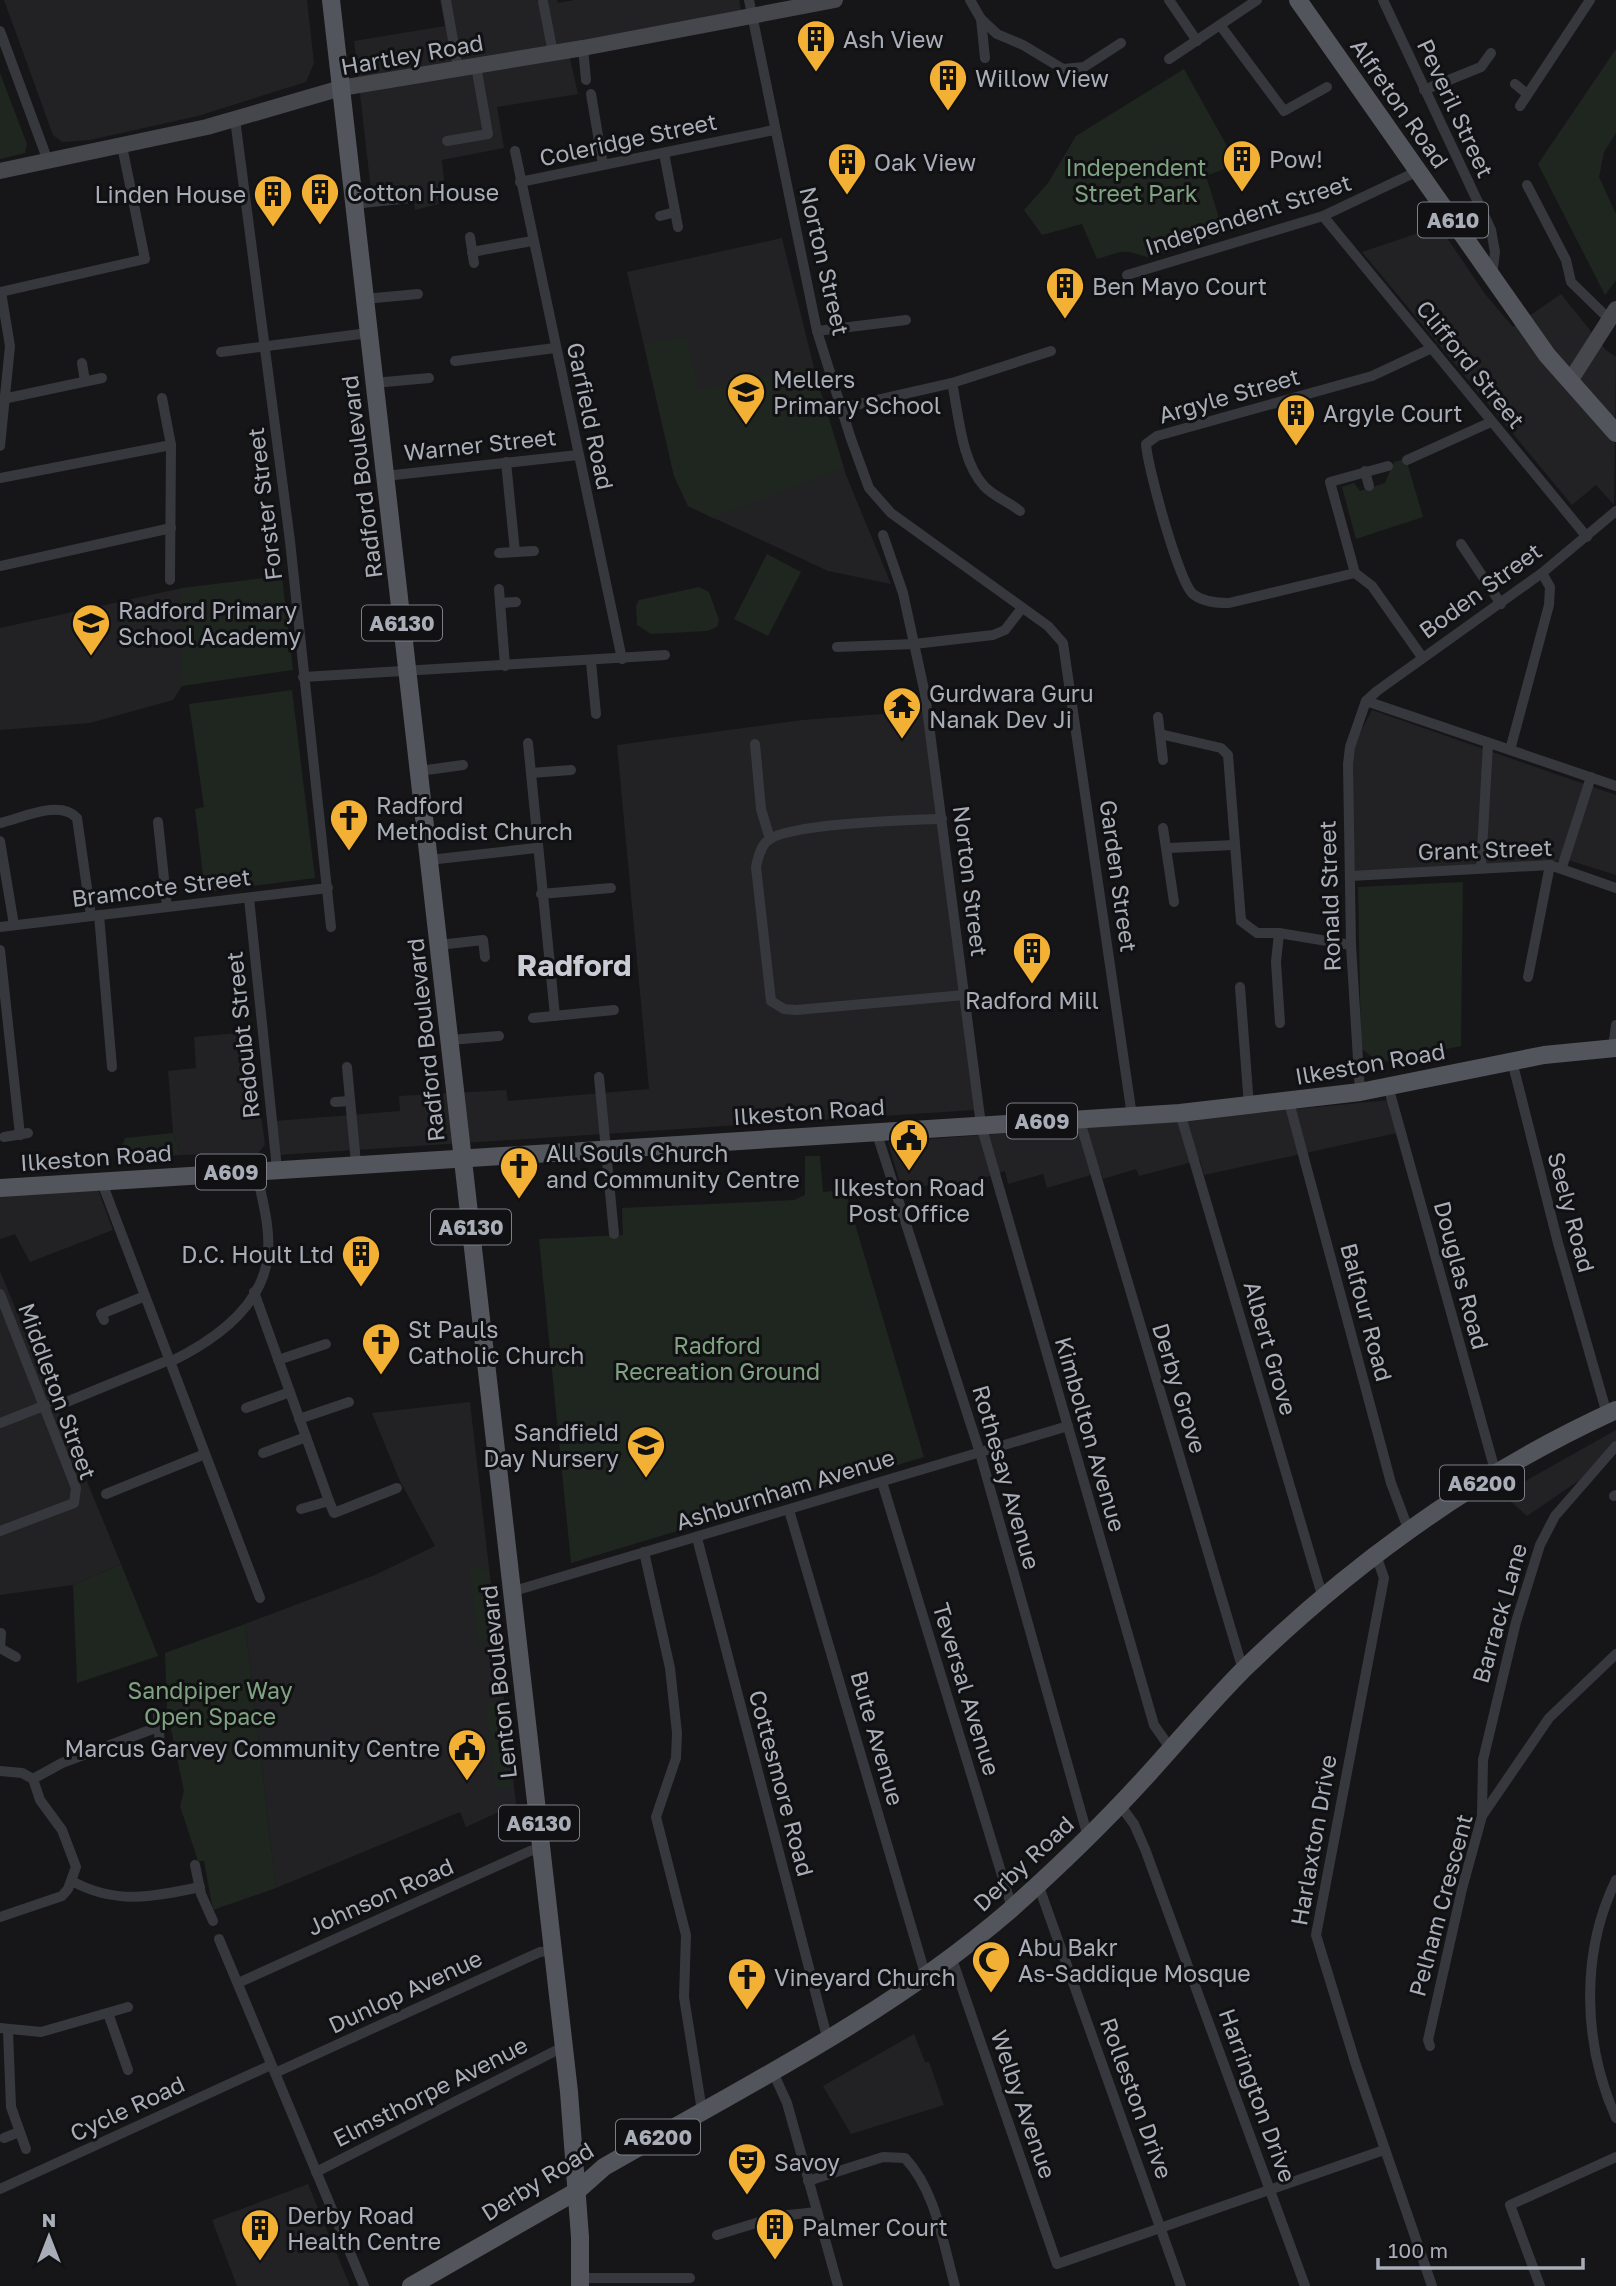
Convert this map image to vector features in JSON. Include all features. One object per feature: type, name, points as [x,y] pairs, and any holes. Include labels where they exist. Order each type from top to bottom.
[{"type":"main road","name":"Radford Boulevard","points":[[331,0],[463,1157]]},
{"type":"main road","name":"Alfreton Road","points":[[1298,0],[1492,276],[1570,381],[1616,433]]},
{"type":"main road","name":"Ilkeston Road","points":[[0,1188],[1180,1112],[1360,1092],[1512,1061],[1615,1048]]},
{"type":"main road","name":"Lenton Boulevard","points":[[463,1157],[563,2047],[576,2191],[580,2282]]},
{"type":"main road","name":"Derby Road","points":[[415,2285],[576,2191],[604,2167],[772,2070],[952,1959],[1012,1908],[1088,1837],[1243,1670],[1322,1595],[1409,1531],[1496,1474],[1612,1412]]},
{"type":"street","points":[[446,0],[458,69]]},
{"type":"street","name":"Hartley Road","points":[[0,171],[235,120],[341,88],[583,48],[751,8],[835,0]]},
{"type":"street","points":[[970,0],[981,19],[997,34],[1023,44],[1063,69],[1084,67],[1121,43]]},
{"type":"street","points":[[1169,0],[1197,41]]},
{"type":"street","points":[[1169,59],[1257,0]]},
{"type":"street","name":"Peveril Street","points":[[1383,0],[1491,230],[1495,252],[1492,276]]},
{"type":"street","points":[[1520,106],[1590,0]]},
{"type":"street","points":[[543,2],[553,53]]},
{"type":"street","name":"Norton Street","points":[[751,8],[817,331],[869,488],[891,513],[1048,626],[1063,643]]},
{"type":"street","points":[[981,19],[985,58]]},
{"type":"street","points":[[1220,25],[1284,111],[1328,87]]},
{"type":"street","points":[[0,31],[48,161]]},
{"type":"street","points":[[583,48],[586,80]]},
{"type":"street","points":[[1424,90],[1481,67],[1491,53]]},
{"type":"street","points":[[447,141],[488,134],[476,66]]},
{"type":"street","points":[[1515,84],[1527,93]]},
{"type":"street","points":[[591,94],[603,165]]},
{"type":"street","name":"Forster Street","points":[[235,120],[266,346],[331,927]]},
{"type":"street","name":"Coleridge Street","points":[[515,151],[520,182],[774,130]]},
{"type":"street","points":[[0,446],[10,346],[1,292],[145,259],[122,146]]},
{"type":"street","points":[[664,153],[678,227]]},
{"type":"street","name":"Independent Street","points":[[1127,275],[1323,216],[1418,171]]},
{"type":"street","name":"Garfield Road","points":[[520,182],[622,659]]},
{"type":"street","points":[[1527,185],[1566,260],[1571,282],[1612,314],[1570,381]]},
{"type":"street","points":[[353,204],[410,198]]},
{"type":"street","points":[[660,216],[676,212]]},
{"type":"street","name":"Clifford Street","points":[[1323,216],[1587,537]]},
{"type":"street","points":[[470,237],[473,257],[533,241]]},
{"type":"street","points":[[364,299],[418,294]]},
{"type":"street","points":[[817,331],[906,320]]},
{"type":"street","points":[[221,352],[368,333]]},
{"type":"street","points":[[476,344],[477,358]]},
{"type":"street","points":[[455,361],[555,348]]},
{"type":"street","name":"Argyle Street","points":[[1355,573],[1229,603],[1213,603],[1192,593],[1181,572],[1146,444],[1157,436],[1372,376],[1432,348]]},
{"type":"street","points":[[842,408],[1031,364],[1051,351]]},
{"type":"street","points":[[82,363],[85,381]]},
{"type":"street","points":[[4,399],[102,378]]},
{"type":"street","points":[[374,383],[429,378]]},
{"type":"street","points":[[952,383],[968,457],[986,488],[1020,511]]},
{"type":"street","points":[[162,398],[171,445],[170,580]]},
{"type":"street","points":[[1408,460],[1491,422]]},
{"type":"street","points":[[0,478],[171,445]]},
{"type":"street","name":"Warner Street","points":[[385,476],[578,455]]},
{"type":"street","points":[[506,462],[515,552]]},
{"type":"street","points":[[1388,466],[1330,482],[1355,573],[1372,586],[1422,657]]},
{"type":"street","points":[[1365,471],[1369,486]]},
{"type":"street","points":[[1007,500],[1015,490]]},
{"type":"street","name":"Boden Street","points":[[1366,701],[1422,657],[1542,573],[1616,511]]},
{"type":"street","points":[[0,566],[171,528]]},
{"type":"street","name":"Norton Street","points":[[883,535],[903,593],[925,694],[981,1125]]},
{"type":"street","points":[[1461,544],[1501,604]]},
{"type":"street","points":[[499,553],[534,551]]},
{"type":"street","points":[[1510,750],[1549,605],[1550,587],[1542,573]]},
{"type":"street","points":[[499,589],[505,666]]},
{"type":"street","points":[[500,603],[516,602]]},
{"type":"street","points":[[837,647],[914,644],[993,635],[1005,630],[1022,608]]},
{"type":"street","name":"Garden Street","points":[[1063,643],[1132,1116]]},
{"type":"street","points":[[303,677],[591,662],[665,655]]},
{"type":"street","points":[[591,662],[596,714]]},
{"type":"street","points":[[1366,701],[1616,786]]},
{"type":"street","name":"Ronald Street","points":[[1360,1092],[1351,945],[1348,764],[1350,747],[1366,701]]},
{"type":"street","points":[[1158,717],[1163,761]]},
{"type":"street","points":[[1160,734],[1221,748],[1228,755],[1241,921],[1257,933],[1279,933],[1351,945]]},
{"type":"street","points":[[528,743],[536,848],[555,1016]]},
{"type":"street","points":[[755,744],[761,809],[770,839]]},
{"type":"street","points":[[1481,868],[1488,744]]},
{"type":"street","points":[[419,771],[463,765]]},
{"type":"street","points":[[531,774],[571,770]]},
{"type":"street","points":[[1528,977],[1556,866],[1591,777]]},
{"type":"street","points":[[0,823],[62,808],[77,818],[95,916],[112,1068]]},
{"type":"street","points":[[942,819],[880,821],[789,833],[770,839],[758,856],[756,867],[771,1001],[777,1006],[796,1010],[965,995]]},
{"type":"street","points":[[158,822],[167,907]]},
{"type":"street","points":[[1163,828],[1174,902]]},
{"type":"street","points":[[0,841],[14,925]]},
{"type":"street","points":[[1168,848],[1234,845]]},
{"type":"street","points":[[429,860],[536,848]]},
{"type":"street","name":"Grant Street","points":[[1351,876],[1556,866],[1616,888]]},
{"type":"street","points":[[541,894],[597,883],[611,888]]},
{"type":"street","name":"Bramcote Street","points":[[0,927],[328,888]]},
{"type":"street","name":"Redoubt Street","points":[[249,898],[276,1169]]},
{"type":"street","points":[[1279,933],[1276,962],[1280,1023]]},
{"type":"street","points":[[439,945],[483,940],[485,957]]},
{"type":"street","points":[[0,950],[24,1134],[4,1137]]},
{"type":"street","points":[[1240,987],[1249,1106]]},
{"type":"street","points":[[533,1018],[614,1010]]},
{"type":"street","points":[[1615,1048],[1616,1026]]},
{"type":"street","points":[[450,1040],[499,1036]]},
{"type":"street","name":"Seely Road","points":[[1512,1061],[1558,1243],[1612,1412]]},
{"type":"street","points":[[347,1067],[356,1163]]},
{"type":"street","points":[[599,1077],[614,1234]]},
{"type":"street","name":"Douglas Road","points":[[1388,1086],[1496,1474]]},
{"type":"street","points":[[335,1102],[350,1101]]},
{"type":"street","name":"Balfour Road","points":[[1289,1102],[1391,1483],[1409,1531]]},
{"type":"street","name":"Albert Grove","points":[[1180,1112],[1322,1595]]},
{"type":"street","name":"Derby Grove","points":[[1079,1118],[1243,1670]]},
{"type":"street","name":"Kimbolton Avenue","points":[[981,1125],[1154,1725],[1171,1749]]},
{"type":"street","name":"Rothesay Avenue","points":[[876,1131],[980,1452],[1088,1837]]},
{"type":"street","points":[[64,1403],[170,1361],[209,1342],[233,1320],[254,1292],[262,1276],[268,1245],[267,1223],[256,1170]]},
{"type":"street","points":[[101,1180],[260,1598]]},
{"type":"street","points":[[254,1292],[334,1513],[397,1488]]},
{"type":"street","name":"Middleton Street","points":[[0,1294],[4,1316],[46,1405],[76,1488],[74,1503],[0,1531]]},
{"type":"street","points":[[103,1317],[145,1296]]},
{"type":"street","points":[[278,1360],[326,1344]]},
{"type":"street","points":[[246,1408],[290,1392]]},
{"type":"street","points":[[299,1419],[349,1402]]},
{"type":"street","points":[[0,1423],[46,1405]]},
{"type":"street","name":"Ashburnham Avenue","points":[[513,1591],[1068,1426]]},
{"type":"street","points":[[263,1453],[306,1437]]},
{"type":"street","name":"Barrack Lane","points":[[1482,1816],[1483,1760],[1516,1622],[1537,1552],[1555,1516],[1616,1446]]},
{"type":"street","points":[[106,1494],[205,1454]]},
{"type":"street","name":"Teversal Avenue","points":[[882,1482],[1012,1908]]},
{"type":"street","points":[[301,1509],[329,1501]]},
{"type":"street","name":"Bute Avenue","points":[[789,1510],[926,1977]]},
{"type":"street","name":"Cottesmore Road","points":[[697,1538],[827,2037]]},
{"type":"street","points":[[644,1552],[670,1668],[677,1733],[676,1758],[656,1817],[686,1935],[684,1997],[702,2111]]},
{"type":"street","name":"Harlaxton Drive","points":[[1377,1555],[1384,1578],[1316,1935],[1322,1962],[1384,2150],[1432,2286]]},
{"type":"street","points":[[1,1633],[0,1648],[16,1657]]},
{"type":"street","name":"Pelham Crescent","points":[[1430,2046],[1428,2039],[1436,1998],[1482,1816],[1549,1718],[1616,1654]]},
{"type":"street","points":[[159,1715],[160,1749]]},
{"type":"street","points":[[33,1779],[74,1758],[158,1727]]},
{"type":"street","points":[[0,1771],[22,1773],[33,1779],[40,1801],[52,1812],[72,1852],[76,1867],[72,1881],[62,1896],[0,1917]]},
{"type":"street","name":"Harrington Drive","points":[[1119,1805],[1134,1824],[1145,1849],[1271,2189],[1304,2286]]},
{"type":"street","name":"Johnson Road","points":[[238,1983],[530,1851],[541,1849]]},
{"type":"street","points":[[195,1866],[213,1921]]},
{"type":"street","points":[[1616,1880],[1597,1936],[1590,2002],[1596,2056],[1616,2118]]},
{"type":"street","points":[[72,1881],[92,1892],[119,1898],[163,1895],[200,1887]]},
{"type":"street","name":"Rolleston Drive","points":[[1038,1884],[1181,2286]]},
{"type":"street","points":[[219,1939],[364,2286]]},
{"type":"street","name":"Dunlop Avenue","points":[[273,2069],[540,1952],[553,1951]]},
{"type":"street","name":"Welby Avenue","points":[[952,1959],[1057,2264],[1161,2226]]},
{"type":"street","points":[[26,2149],[9,2090],[4,2029],[41,2032],[128,2007]]},
{"type":"street","points":[[108,2013],[128,2070]]},
{"type":"street","name":"Elmsthorpe Avenue","points":[[316,2172],[563,2047]]},
{"type":"street","name":"Cycle Road","points":[[0,2189],[273,2069]]},
{"type":"street","points":[[772,2070],[787,2103],[838,2286]]},
{"type":"street","points":[[4,2138],[19,2132]]},
{"type":"street","points":[[1161,2226],[1384,2150]]},
{"type":"street","points":[[808,2182],[883,2157],[905,2158],[919,2173],[927,2189],[956,2286]]},
{"type":"street","points":[[1540,2286],[1510,2205],[1616,2157]]},
{"type":"street","points":[[717,2235],[779,2216],[817,2212]]},
{"type":"street","points":[[580,2282],[690,2278]]},
{"type":"shaded area","points":[[4,0],[307,0],[314,63],[306,82],[198,116],[90,140],[62,142],[53,135]]},
{"type":"shaded area","points":[[440,0],[557,0],[558,3],[574,0],[739,0],[741,10],[567,45],[578,94],[497,107],[504,148],[442,160],[446,202],[415,210],[412,187],[371,191],[354,41],[445,26]]},
{"type":"shaded area","points":[[1439,226],[1485,294],[1513,327],[1561,294],[1606,350],[1616,357],[1614,505],[1596,485],[1572,505],[1362,252]]},
{"type":"shaded area","name":"Mellers Primary School","points":[[782,238],[818,384],[846,475],[891,584],[828,571],[688,506],[674,476],[627,272]]},
{"type":"shaded area","name":"Radford Primary School Academy","points":[[182,588],[182,686],[173,700],[90,723],[0,730],[0,628]]},
{"type":"shaded area","points":[[1372,710],[1616,795],[1616,875],[1568,860],[1355,873],[1351,805],[1352,748]]},
{"type":"shaded area","points":[[923,711],[975,1110],[278,1155],[275,1121],[400,1111],[399,1096],[506,1090],[508,1101],[649,1089],[617,745],[802,720]]},
{"type":"shaded area","points":[[250,1032],[265,1145],[258,1153],[181,1155],[173,1133],[168,1071],[196,1068],[194,1037]]},
{"type":"shaded area","points":[[1390,1100],[1397,1133],[1204,1175],[1200,1160],[1139,1176],[1136,1169],[1103,1179],[1101,1172],[1047,1188],[1043,1174],[1008,1184],[1005,1171],[947,1190],[944,1180],[903,1193],[888,1142],[1180,1120]]},
{"type":"shaded area","points":[[98,1190],[113,1230],[30,1262],[15,1234],[0,1239],[0,1196]]},
{"type":"shaded area","points":[[0,1271],[121,1564],[73,1585],[0,1595]]},
{"type":"shaded area","points":[[470,1402],[516,1804],[466,1827],[460,1812],[276,1888],[245,1624],[375,1575],[435,1546],[399,1479],[372,1413]]},
{"type":"shaded area","points":[[1616,1430],[1616,1445],[1590,1473],[1527,1516],[1502,1494]]},
{"type":"shaded area","points":[[914,2034],[925,2062],[929,2062],[944,2105],[851,2134],[823,2086]]},
{"type":"shaded area","points":[[308,2184],[350,2286],[237,2286],[212,2220]]},
{"type":"green space","points":[[1616,49],[1616,133],[1604,152],[1599,177],[1616,214],[1616,280],[1605,295],[1538,164]]},
{"type":"green space","name":"Independent Street Park","points":[[1184,69],[1237,164],[1206,176],[1224,234],[1150,258],[1124,252],[1097,259],[1082,224],[1042,235],[1024,210],[1048,183],[1076,136]]},
{"type":"green space","points":[[0,73],[27,144],[25,153],[0,159]]},
{"type":"green space","points":[[687,336],[698,390],[813,366],[844,468],[713,518],[688,506],[674,476],[644,344]]},
{"type":"green space","points":[[1406,459],[1423,517],[1356,539],[1342,487],[1354,483],[1360,491],[1385,483],[1394,462]]},
{"type":"green space","points":[[767,554],[801,572],[768,636],[734,619]]},
{"type":"green space","points":[[282,576],[293,670],[182,686],[182,588]]},
{"type":"green space","points":[[699,587],[709,592],[719,620],[717,627],[707,631],[651,634],[637,625],[636,606],[639,600]]},
{"type":"green space","points":[[292,690],[315,878],[205,892],[195,809],[204,807],[189,704]]},
{"type":"green space","points":[[1463,882],[1461,1046],[1379,1063],[1361,1048],[1358,887]]},
{"type":"green space","points":[[173,1133],[181,1155],[117,1159],[125,1138]]},
{"type":"green space","name":"Radford Recreation Ground","points":[[805,1156],[820,1156],[823,1192],[845,1190],[924,1457],[571,1563],[539,1239],[623,1235],[622,1208],[794,1200],[805,1195]]},
{"type":"green space","points":[[121,1564],[158,1656],[77,1683],[73,1585]]},
{"type":"green space","points":[[469,1566],[489,1570],[497,1639],[485,1641],[478,1646]]},
{"type":"green space","name":"Sandpiper Way Open Space","points":[[245,1624],[276,1888],[213,1910],[204,1861],[198,1861],[180,1806],[184,1791],[167,1710],[165,1653]]},
{"type":"green space","points":[[503,1701],[512,1787],[495,1789],[486,1703]]},
{"type":"place","name":"Ash View","points":[[816,73]]},
{"type":"place","name":"Willow View","points":[[948,112]]},
{"type":"place","name":"Pow!","points":[[1242,193]]},
{"type":"place","name":"Oak View","points":[[847,196]]},
{"type":"place","name":"Cotton House","points":[[320,226]]},
{"type":"place","name":"Linden House","points":[[273,228]]},
{"type":"place","name":"Ben Mayo Court","points":[[1065,320]]},
{"type":"place","name":"Mellers Primary School","points":[[746,426]]},
{"type":"place","name":"Argyle Court","points":[[1296,447]]},
{"type":"place","name":"Radford Primary School Academy","points":[[91,657]]},
{"type":"place","name":"Gurdwara Guru Nanak Dev Ji","points":[[902,740]]},
{"type":"place","name":"Radford Methodist Church","points":[[349,852]]},
{"type":"place","name":"Radford Mill","points":[[1032,985]]},
{"type":"place","name":"Ilkeston Road Post Office","points":[[909,1172]]},
{"type":"place","name":"All Souls Church and Community Centre","points":[[519,1200]]},
{"type":"place","name":"D.C. Hoult Ltd","points":[[361,1288]]},
{"type":"place","name":"St Pauls Catholic Church","points":[[381,1376]]},
{"type":"place","name":"Sandfield Day Nursery","points":[[646,1479]]},
{"type":"place","name":"Marcus Garvey Community Centre","points":[[467,1782]]},
{"type":"place","name":"Abu Bakr As-Saddique Mosque","points":[[991,1994]]},
{"type":"place","name":"Vineyard Church","points":[[747,2011]]},
{"type":"place","name":"Savoy","points":[[747,2196]]},
{"type":"place","name":"Palmer Court","points":[[775,2261]]},
{"type":"place","name":"Derby Road Health Centre","points":[[260,2262]]},
{"type":"district","name":"Radford","points":[[574,965]]}]
